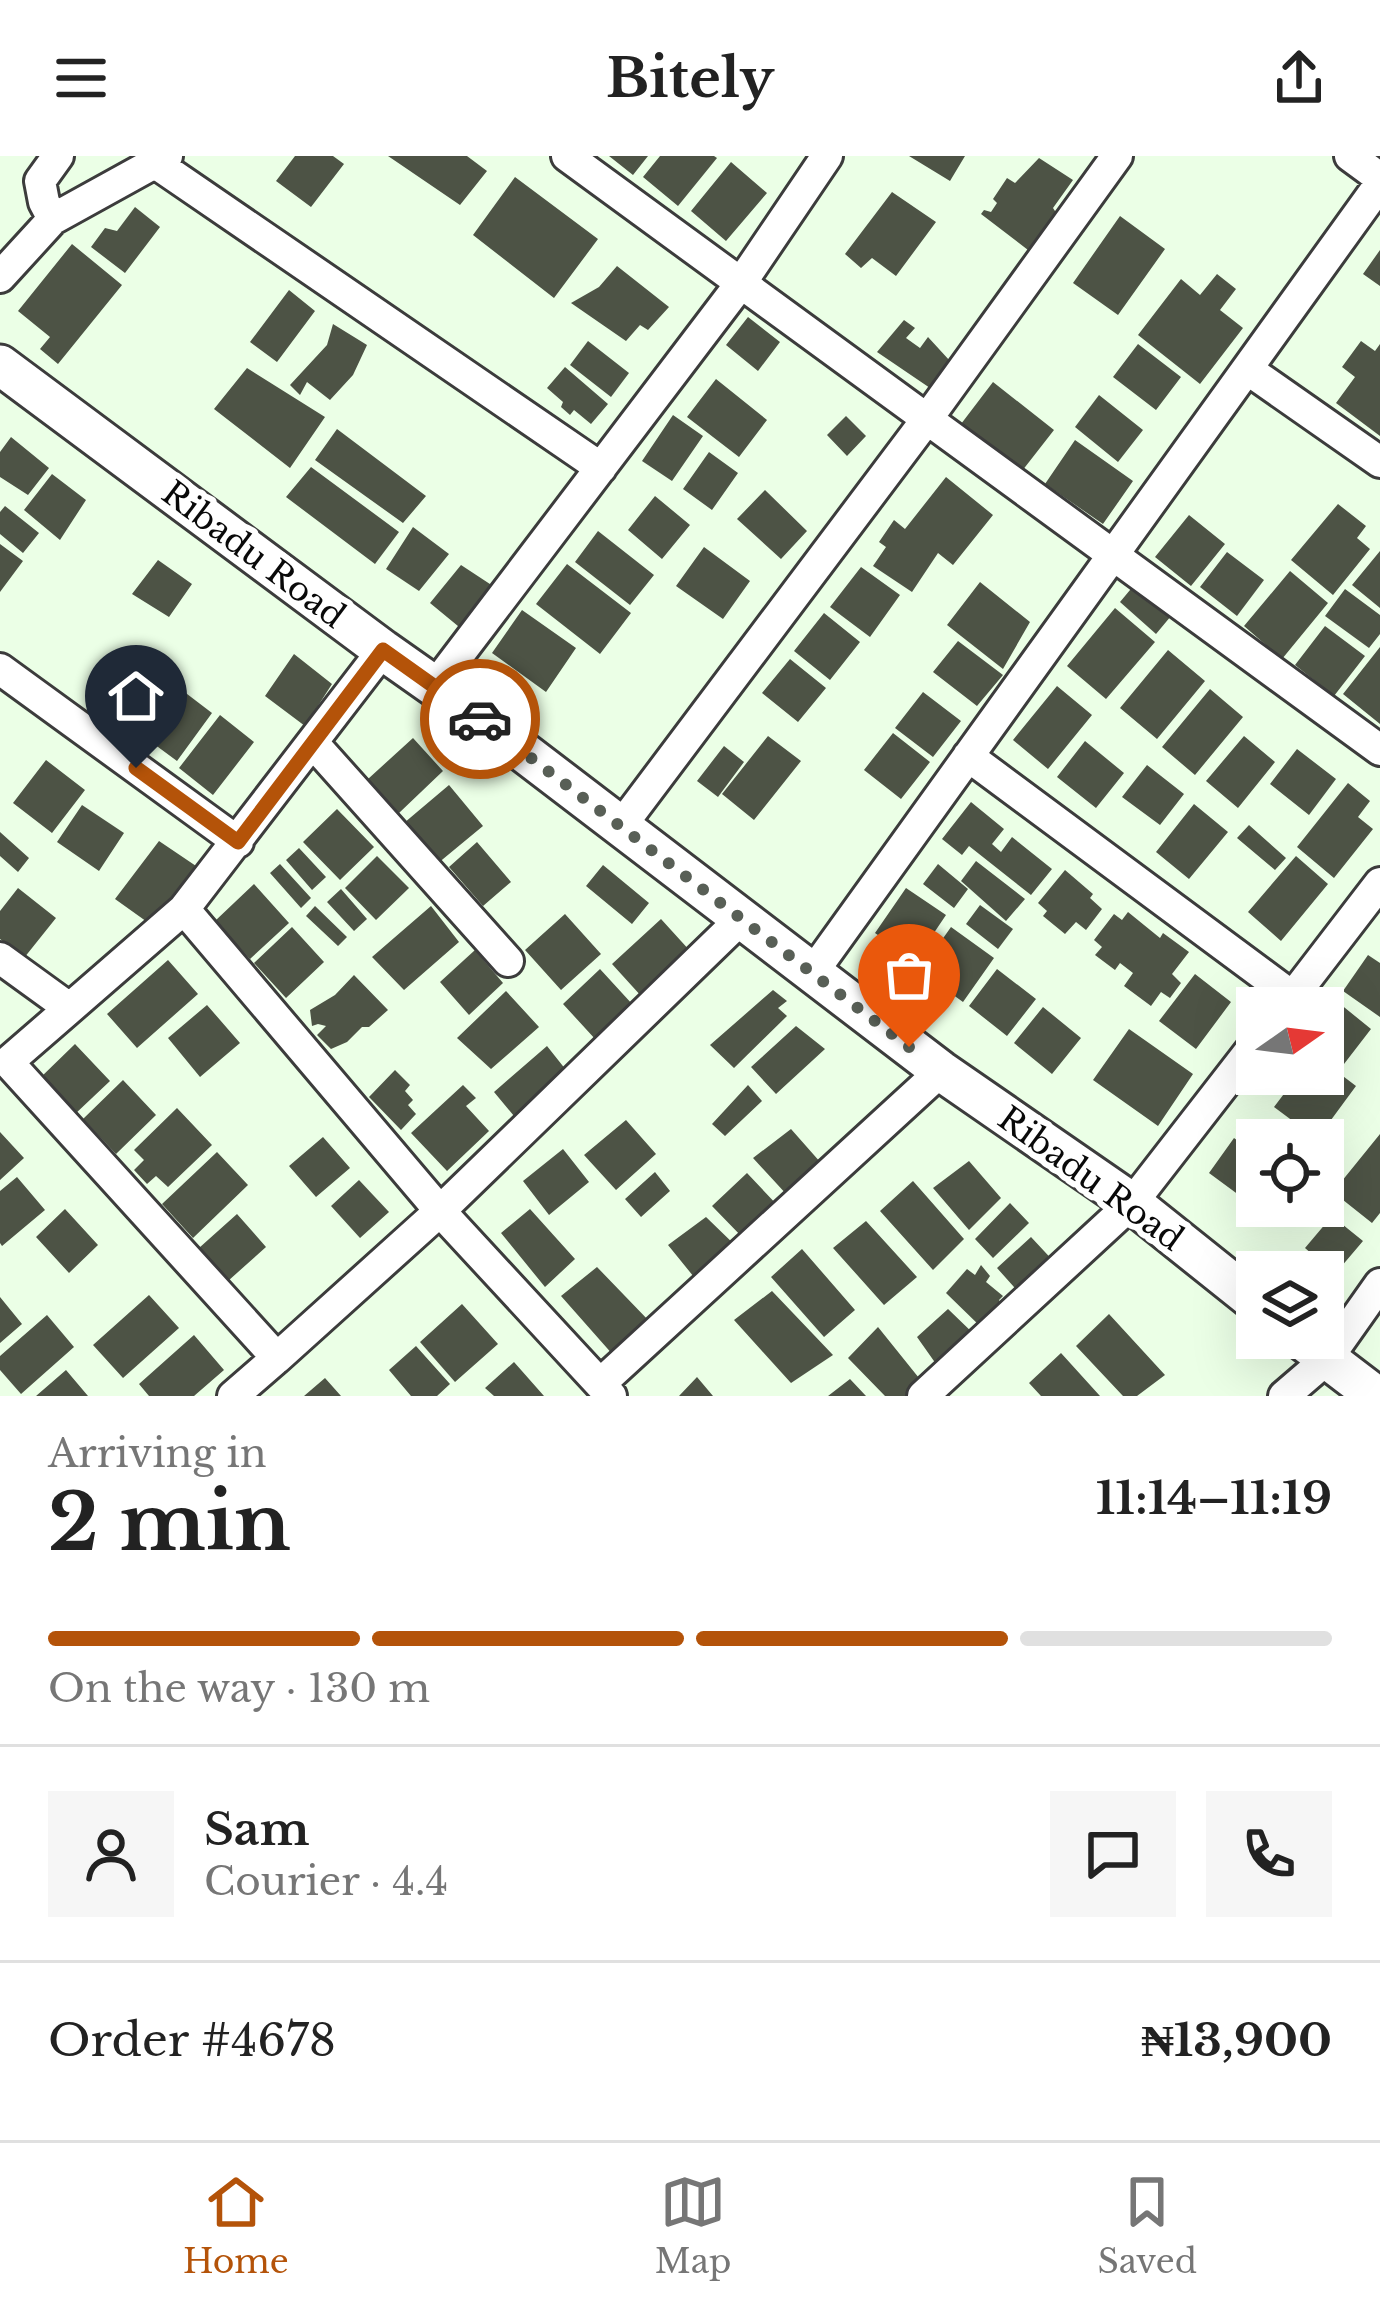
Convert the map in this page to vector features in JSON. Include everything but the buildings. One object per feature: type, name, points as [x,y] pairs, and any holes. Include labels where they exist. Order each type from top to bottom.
[{"type":"street","points":[[52,219],[40,181],[58,156]]},
{"type":"street","points":[[567,156],[1380,750]]},
{"type":"street","points":[[435,686],[741,283],[827,156]]},
{"type":"street","points":[[621,826],[927,419],[1117,156]]},
{"type":"street","points":[[813,972],[1380,181],[1349,156]]},
{"type":"street","points":[[0,277],[52,219],[160,159],[601,468]]},
{"type":"street","name":"Ribadu Road","points":[[0,365],[435,686],[941,1071],[1132,1203],[1236,1286]]},
{"type":"street","points":[[1247,369],[1380,462]]},
{"type":"street","points":[[277,1358],[4,1065],[184,909],[383,650]]},
{"type":"street","points":[[0,669],[238,842]]},
{"type":"street","points":[[313,743],[508,961]]},
{"type":"street","points":[[968,755],[1269,987]]},
{"type":"street","points":[[1300,987],[1380,883]]},
{"type":"street","points":[[184,909],[440,1211],[605,1390],[941,1071]]},
{"type":"street","points":[[233,1396],[440,1211],[742,918]]},
{"type":"street","points":[[0,958],[69,1009]]},
{"type":"street","points":[[923,1396],[1132,1203],[1236,1069]]},
{"type":"street","points":[[1344,1319],[1380,1284]]},
{"type":"street","points":[[1284,1396],[1307,1359]]},
{"type":"street","points":[[1326,1359],[1376,1396]]},
{"type":"way so far","points":[[480,719],[909,1047]]},
{"type":"route","points":[[136,768],[238,842],[383,650],[480,719]]}]
